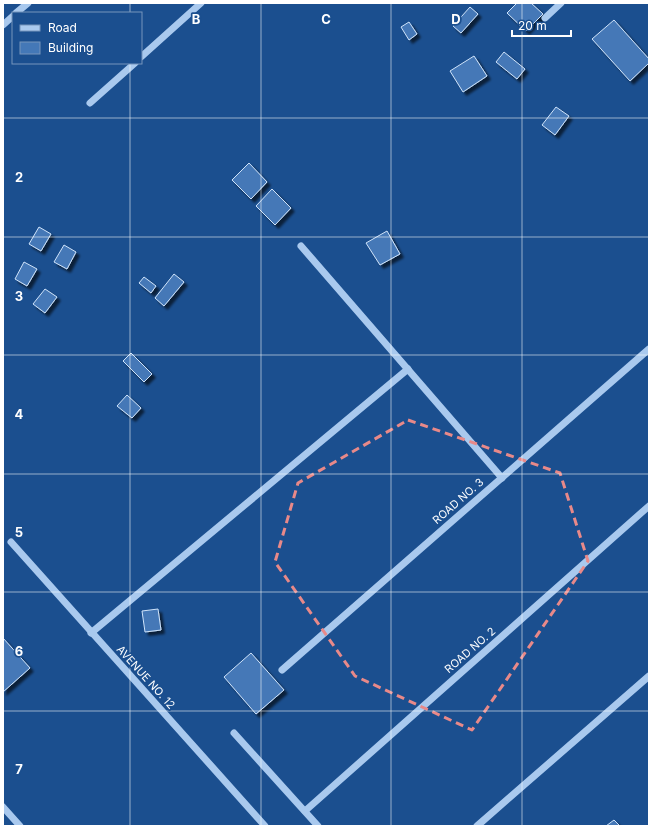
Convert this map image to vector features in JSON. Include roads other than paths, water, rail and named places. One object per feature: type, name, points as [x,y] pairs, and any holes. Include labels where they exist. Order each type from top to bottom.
[{"type":"street","points":[[17,12],[28,3]]},
{"type":"street","points":[[142,56],[201,3]]},
{"type":"street","points":[[545,18],[561,3]]},
{"type":"street","points":[[3,25],[12,17]]},
{"type":"street","points":[[90,103],[134,64]]},
{"type":"street","points":[[301,246],[502,478]]},
{"type":"street","name":"ROAD NO. 3","points":[[282,670],[649,349]]},
{"type":"street","points":[[91,633],[408,369]]},
{"type":"street","name":"ROAD NO. 2","points":[[305,811],[649,506]]},
{"type":"street","name":"AVENUE NO. 12","points":[[11,542],[265,826]]},
{"type":"street","points":[[477,826],[649,676]]},
{"type":"street","points":[[234,733],[318,826]]},
{"type":"street","points":[[3,807],[20,826]]}]
